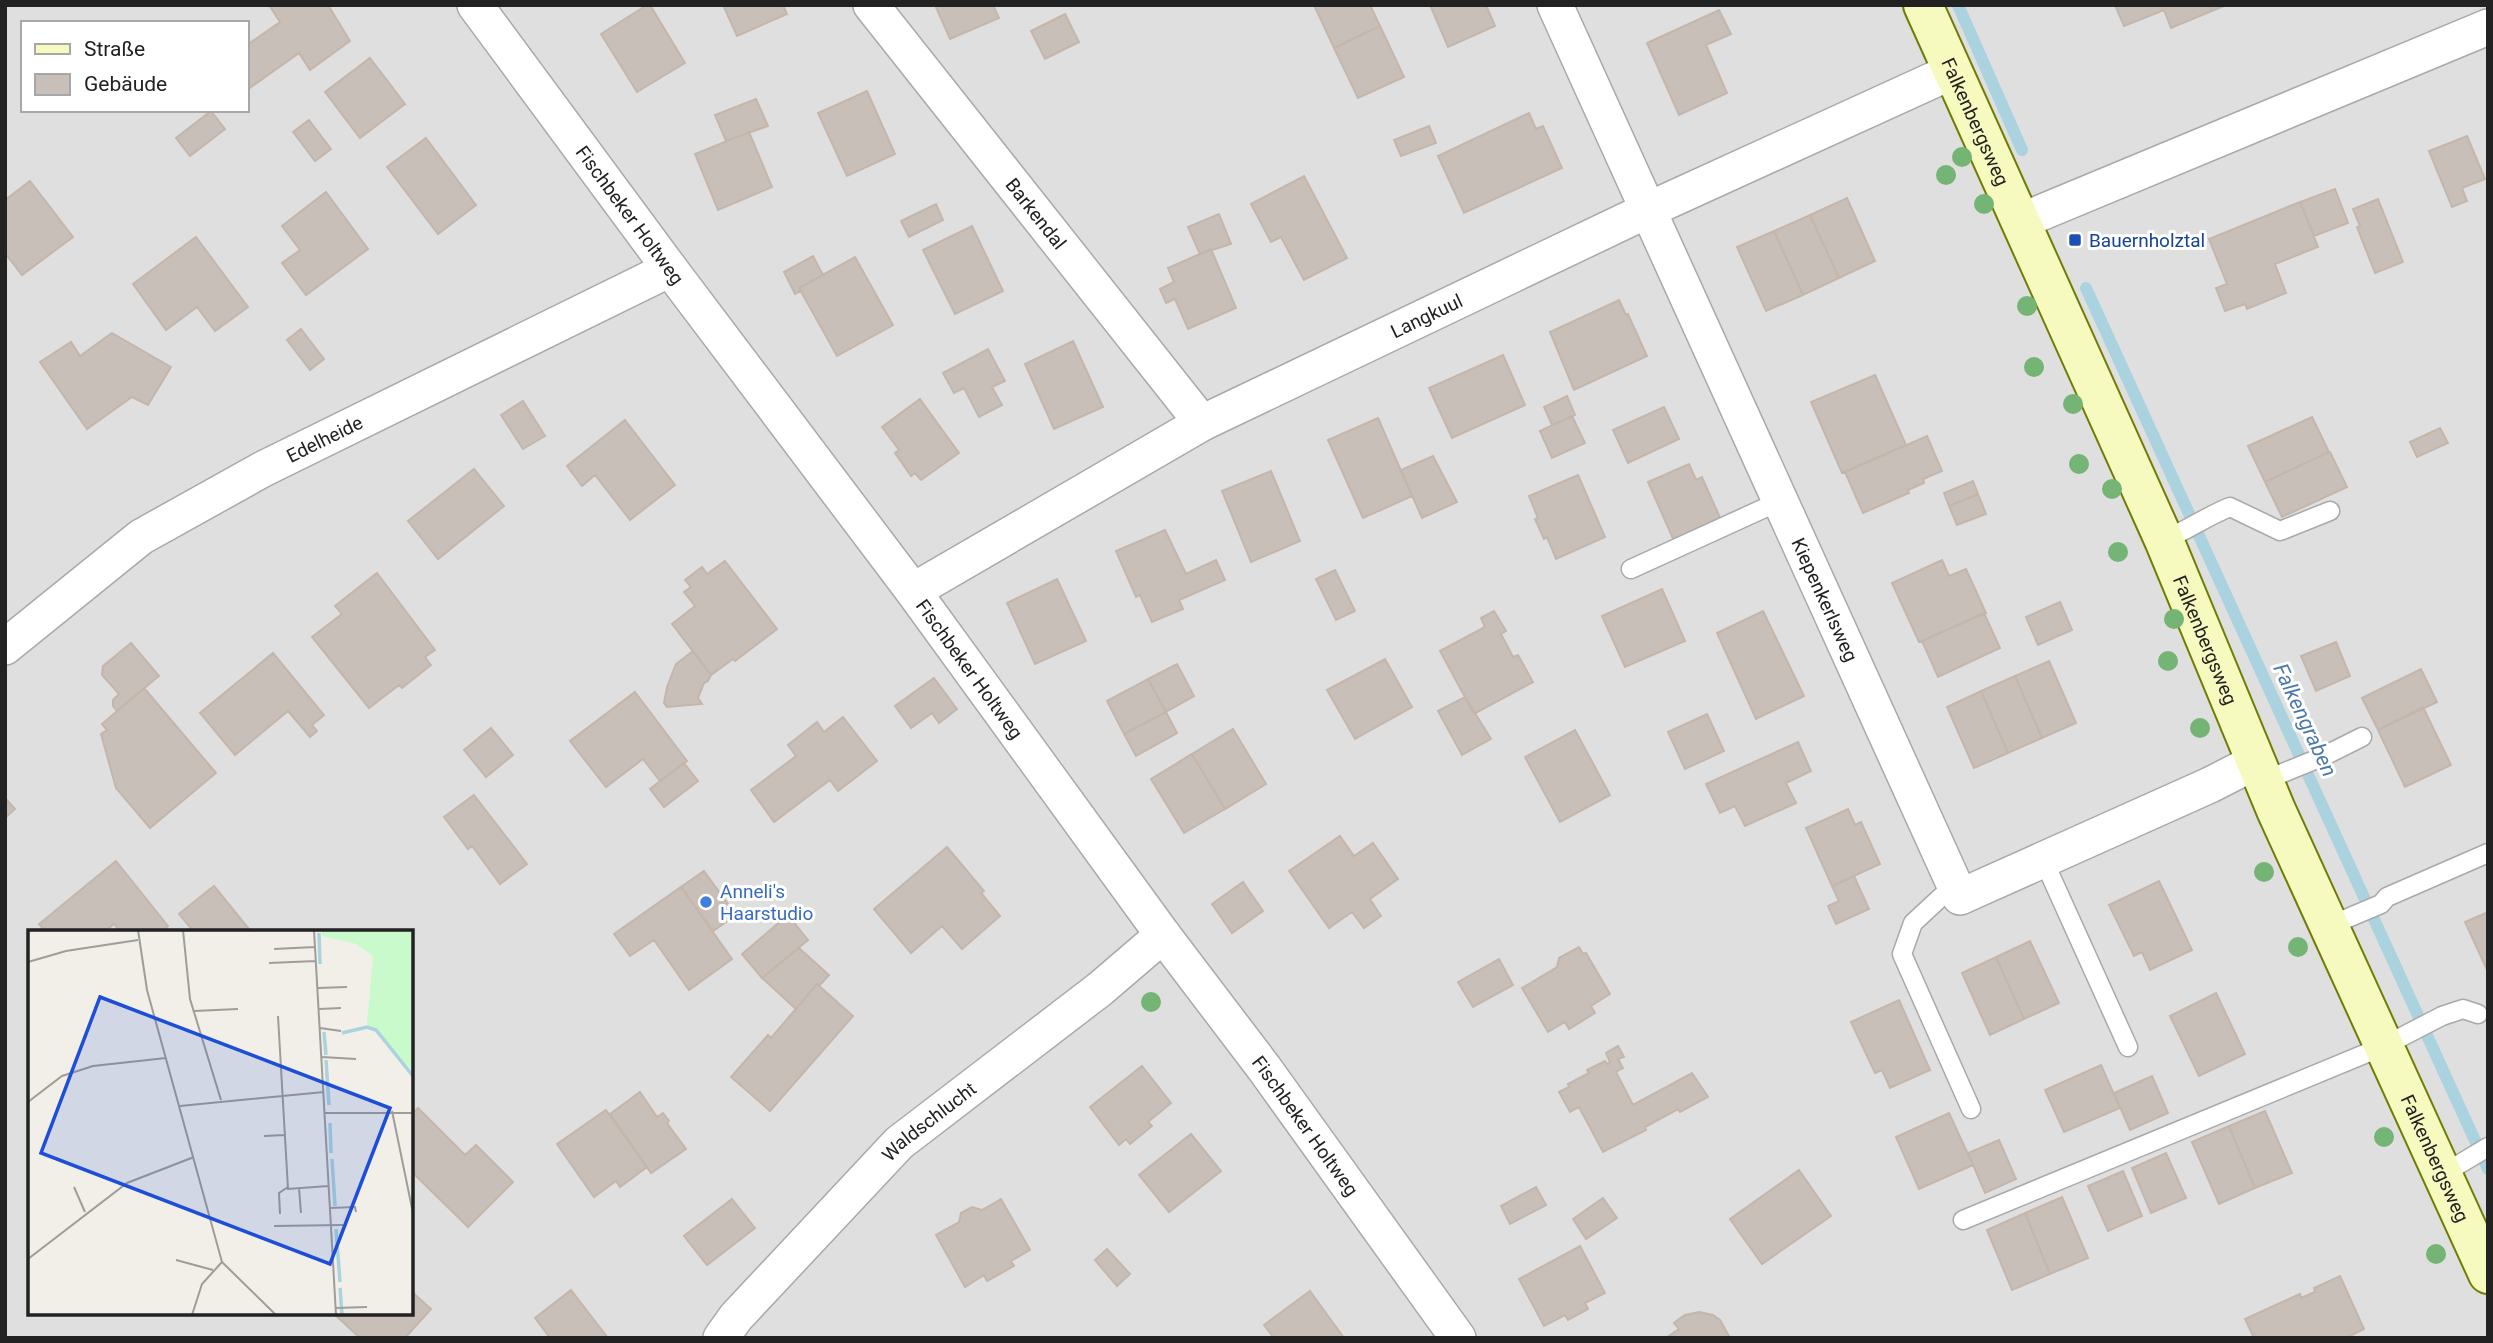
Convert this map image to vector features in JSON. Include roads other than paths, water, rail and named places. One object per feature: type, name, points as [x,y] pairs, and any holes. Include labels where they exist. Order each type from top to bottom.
[{"type":"street","name":"Fischbeker Holtweg","points":[[475,5],[670,270],[914,591],[1163,935],[1264,1068],[1458,1338]]},
{"type":"street","name":"Barkendal","points":[[871,5],[1202,423]]},
{"type":"street","name":"Kiepenkerlsweg","points":[[1555,5],[1954,885]]},
{"type":"street","name":"Falkenbergsweg","points":[[1923,5],[2021,221],[2176,535],[2270,771],[2344,920],[2456,1166],[2488,1273]]},
{"type":"street","points":[[2021,221],[2488,27]]},
{"type":"street","name":"Langkuul","points":[[914,591],[1202,423],[1648,210],[1953,71]]},
{"type":"street","name":"Edelheide","points":[[5,647],[141,537],[263,469],[670,270]]},
{"type":"street","points":[[1954,885],[1959,897],[2210,785],[2270,771]]},
{"type":"street","name":"Waldschlucht","points":[[721,1338],[736,1317],[899,1143],[1100,989],[1163,935]]},
{"type":"lane","points":[[1631,569],[1780,501]]},
{"type":"lane","points":[[2176,535],[2205,521],[2210,515],[2231,507],[2280,531],[2330,511]]},
{"type":"lane","points":[[2270,771],[2315,760],[2362,737]]},
{"type":"lane","points":[[2344,920],[2381,904],[2386,897],[2488,853]]},
{"type":"lane","points":[[2043,859],[2128,1047]]},
{"type":"lane","points":[[1954,885],[1913,923],[1902,954],[1971,1109]]},
{"type":"lane","points":[[1963,1220],[2399,1039],[2463,1009],[2478,1014]]},
{"type":"lane","points":[[2456,1166],[2488,1147]]},
{"type":"waterway","name":"Falkengraben","points":[[1958,5],[2022,150]]},
{"type":"waterway","name":"Falkengraben","points":[[2086,288],[2488,1169]]},
{"type":"place","name":"Bauernholztal","points":[[2075,240]]},
{"type":"place","name":"Anneli's Haarstudio","points":[[706,902]]}]
